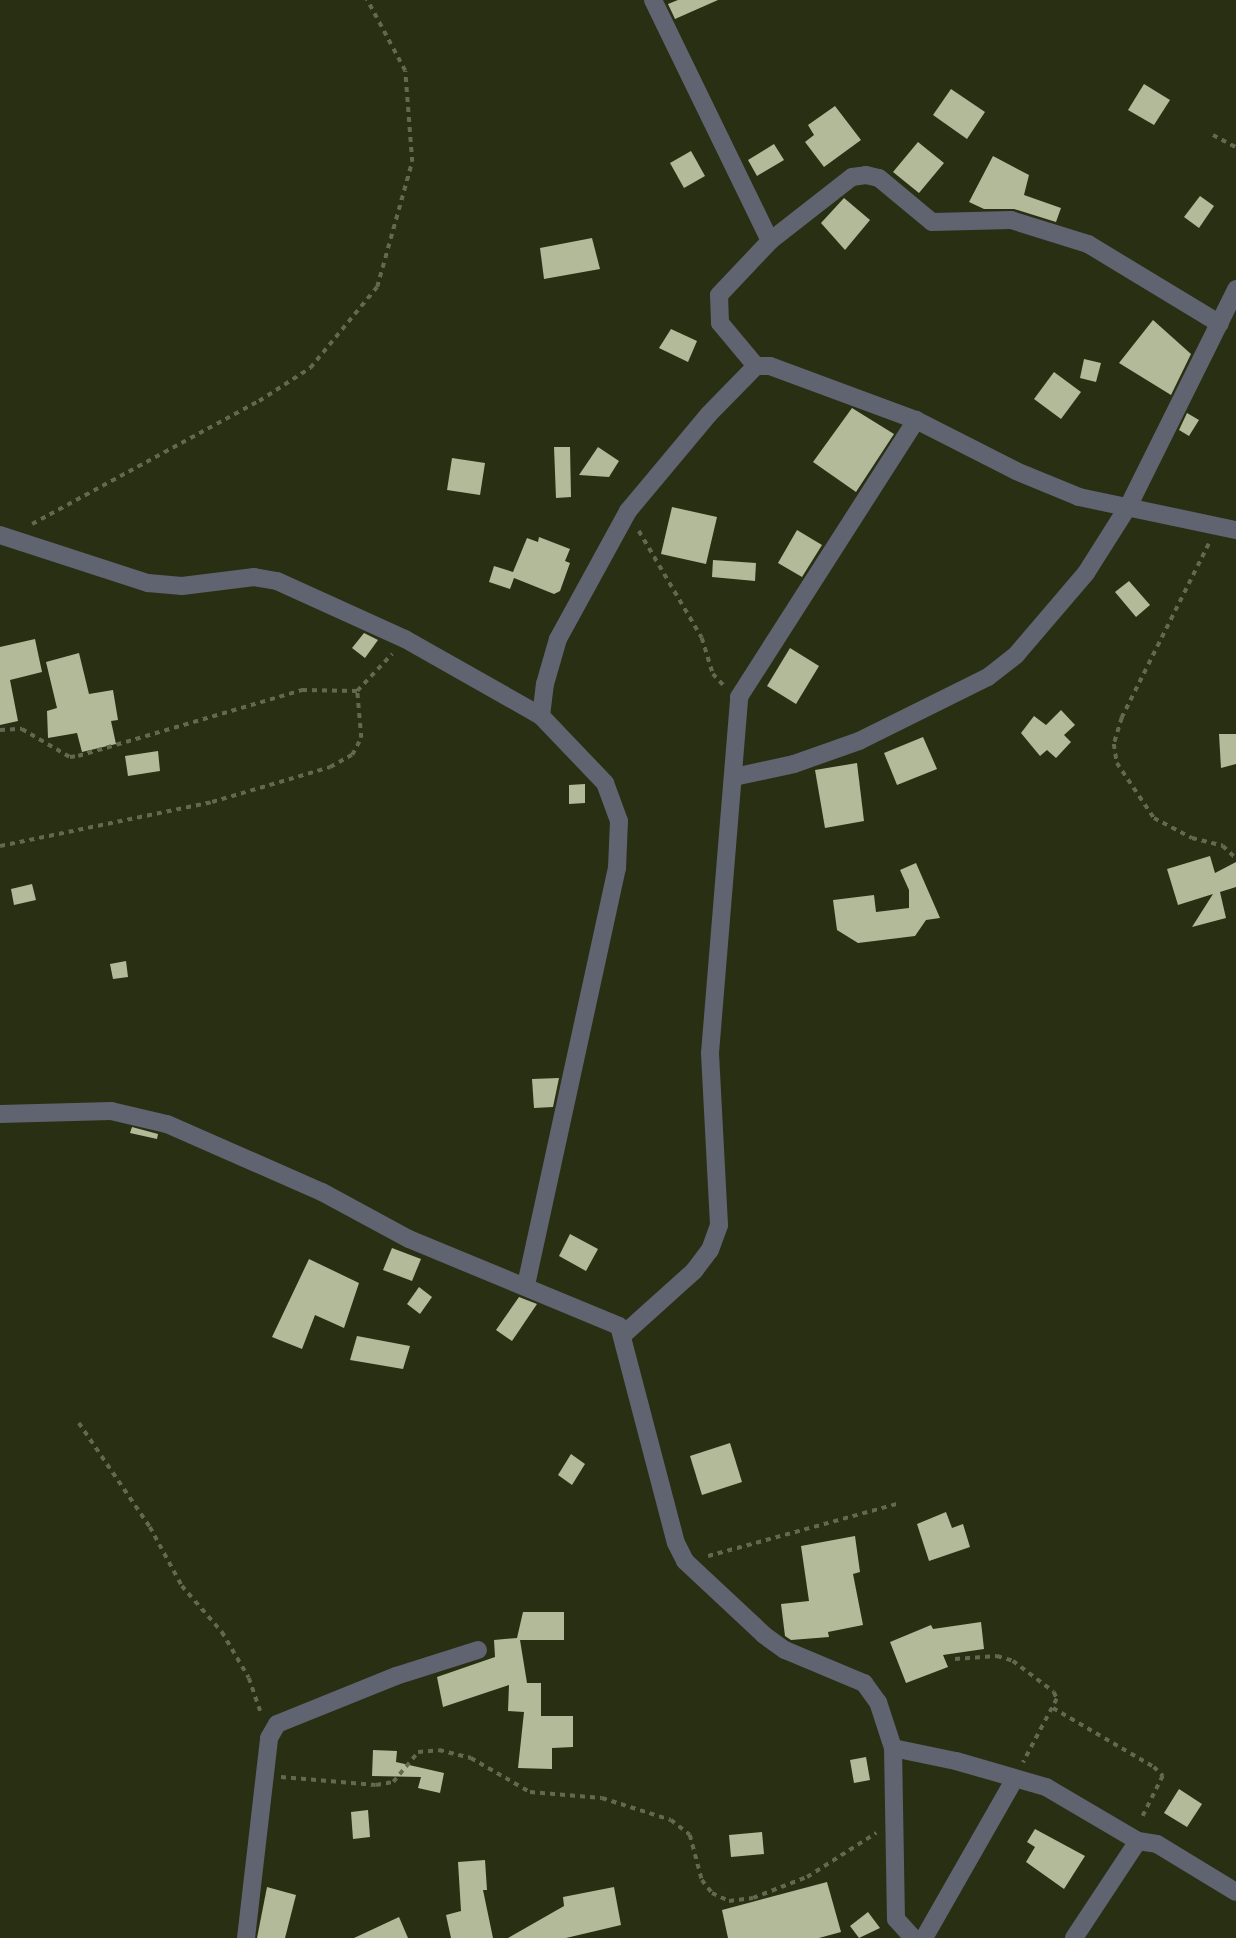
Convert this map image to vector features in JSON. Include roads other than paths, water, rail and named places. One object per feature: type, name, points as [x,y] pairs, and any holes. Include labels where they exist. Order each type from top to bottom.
[{"type":"street","points":[[653,0],[770,241]]},
{"type":"street","points":[[1220,324],[1088,244],[1011,220],[932,222],[879,178],[866,175],[852,177],[770,241],[730,281],[716,307],[720,323],[756,366],[782,370],[916,419],[1045,484],[1079,497],[1129,505],[1236,530]]},
{"type":"street","points":[[734,777],[794,764],[859,741],[988,677],[1048,622],[1129,505],[1236,289]]},
{"type":"street","points":[[541,716],[558,639],[628,512],[709,414],[756,366]]},
{"type":"street","points":[[624,1334],[694,1271],[710,1251],[719,1225],[710,1053],[739,696],[916,419]]},
{"type":"street","points":[[4,536],[148,583],[182,586],[254,577],[277,581],[405,639],[541,716],[605,783],[619,821],[617,868],[526,1285]]},
{"type":"street","points":[[0,1114],[111,1111],[167,1124],[322,1192],[409,1239],[611,1319],[624,1334],[676,1543],[685,1561],[785,1650],[864,1683],[877,1702],[893,1748],[896,1919],[913,1938]]},
{"type":"street","points":[[246,1938],[269,1738],[277,1724],[290,1716],[478,1650]]},
{"type":"street","points":[[893,1748],[956,1760],[1014,1780],[1045,1787],[1134,1838],[1157,1844],[1236,1892]]},
{"type":"street","points":[[924,1938],[1014,1780]]},
{"type":"street","points":[[1078,1937],[1134,1838]]}]
